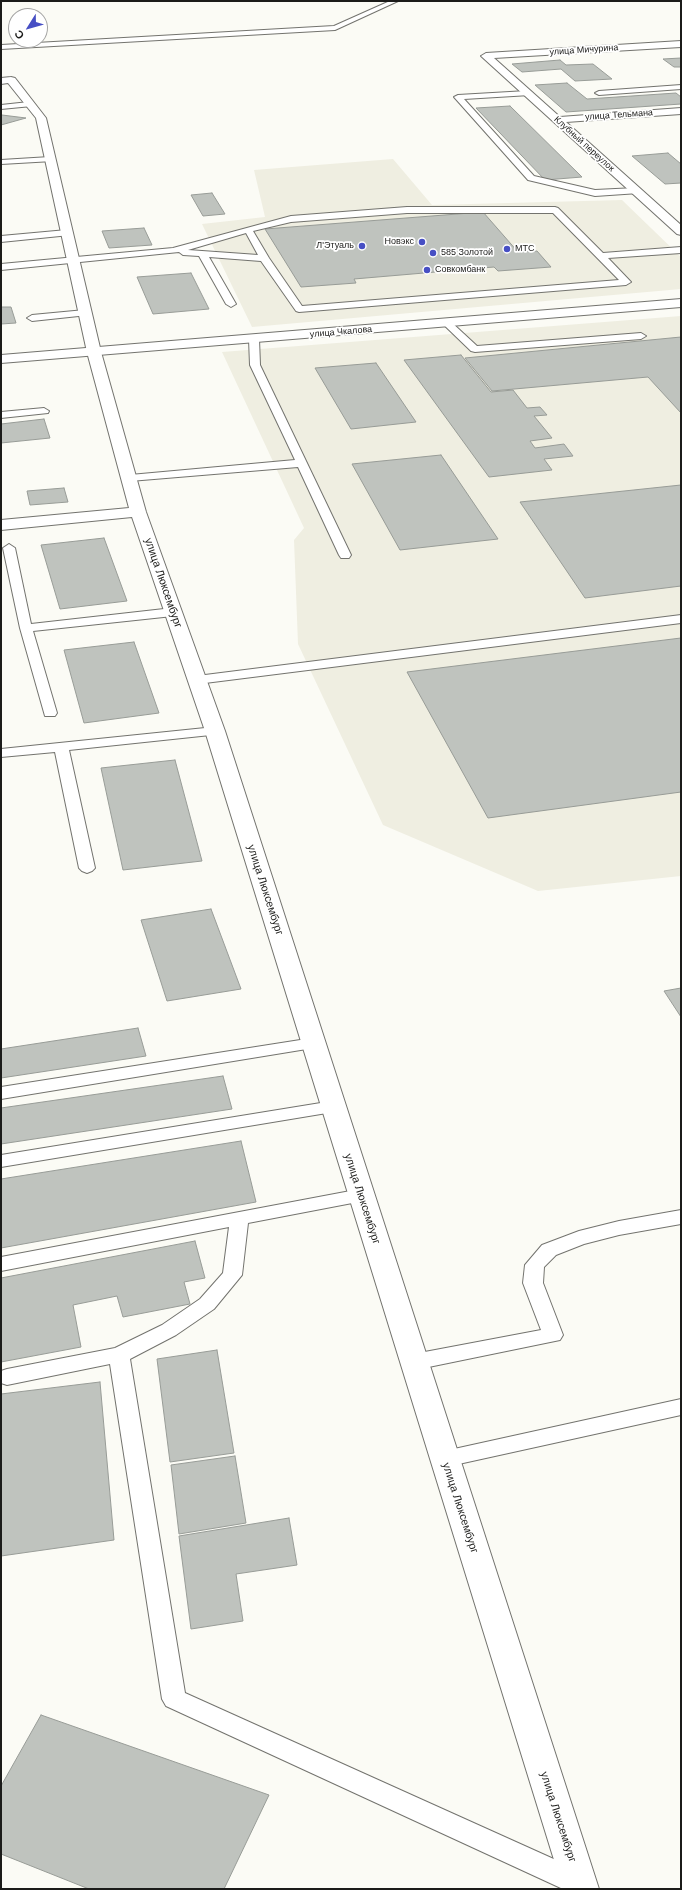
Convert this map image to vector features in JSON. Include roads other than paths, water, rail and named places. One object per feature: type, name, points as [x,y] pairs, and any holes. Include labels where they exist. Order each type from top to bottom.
[{"type":"street","name":"улица Мичурина","points":[[486,56],[681,44]]},
{"type":"street","name":"Клубный переулок","points":[[486,56],[681,231]]},
{"type":"street","name":"улица Люксембург","points":[[4,69],[6,80],[41,118],[94,352],[130,478],[138,512],[214,731],[580,1886]]},
{"type":"street","name":"улица Тельмана","points":[[557,120],[681,111]]},
{"type":"street","name":"улица Чкалова","points":[[1,359],[681,303]]},
{"type":"street","points":[[1,525],[138,512]]},
{"type":"lane","points":[[1,47],[335,28],[395,1]]},
{"type":"lane","points":[[599,92],[681,87]]},
{"type":"lane","points":[[527,93],[458,97],[531,178],[595,193],[636,191]]},
{"type":"lane","points":[[1,107],[29,104]]},
{"type":"lane","points":[[1,162],[50,159]]},
{"type":"lane","points":[[174,251],[248,230],[291,219],[407,210],[555,210],[626,282],[299,309],[264,258],[248,230]]},
{"type":"lane","points":[[1,239],[67,233]]},
{"type":"lane","points":[[600,256],[681,250]]},
{"type":"lane","points":[[1,267],[174,251],[264,258]]},
{"type":"lane","points":[[202,253],[231,304]]},
{"type":"lane","points":[[32,318],[85,313]]},
{"type":"lane","points":[[447,323],[475,349],[641,336]]},
{"type":"lane","points":[[254,339],[255,365],[300,463],[345,555]]},
{"type":"lane","points":[[1,415],[44,411]]},
{"type":"lane","points":[[130,478],[300,463]]},
{"type":"lane","points":[[9,548],[26,628],[50,713]]},
{"type":"lane","points":[[26,628],[173,612]]},
{"type":"lane","points":[[196,680],[681,619]]},
{"type":"lane","points":[[1,753],[214,731]]},
{"type":"lane","points":[[60,747],[87,868]]},
{"type":"lane","points":[[1,1093],[313,1043]]},
{"type":"lane","points":[[1,1160],[333,1107]]},
{"type":"lane","points":[[1,1264],[361,1195]]},
{"type":"lane","points":[[414,1362],[553,1335],[533,1283],[535,1265],[549,1250],[579,1238],[619,1228],[681,1217]]},
{"type":"lane","points":[[8,1377],[119,1355],[169,1330],[207,1304],[232,1275],[238,1219]]},
{"type":"lane","points":[[119,1355],[174,1698],[580,1886]]},
{"type":"lane","points":[[445,1459],[681,1407]]},
{"type":"place","name":"Новэкс","points":[[422,242]]},
{"type":"place","name":"Л'Этуаль","points":[[362,246]]},
{"type":"place","name":"МТС","points":[[507,249]]},
{"type":"place","name":"585 Золотой","points":[[433,253]]},
{"type":"place","name":"Совкомбанк","points":[[427,270]]}]
